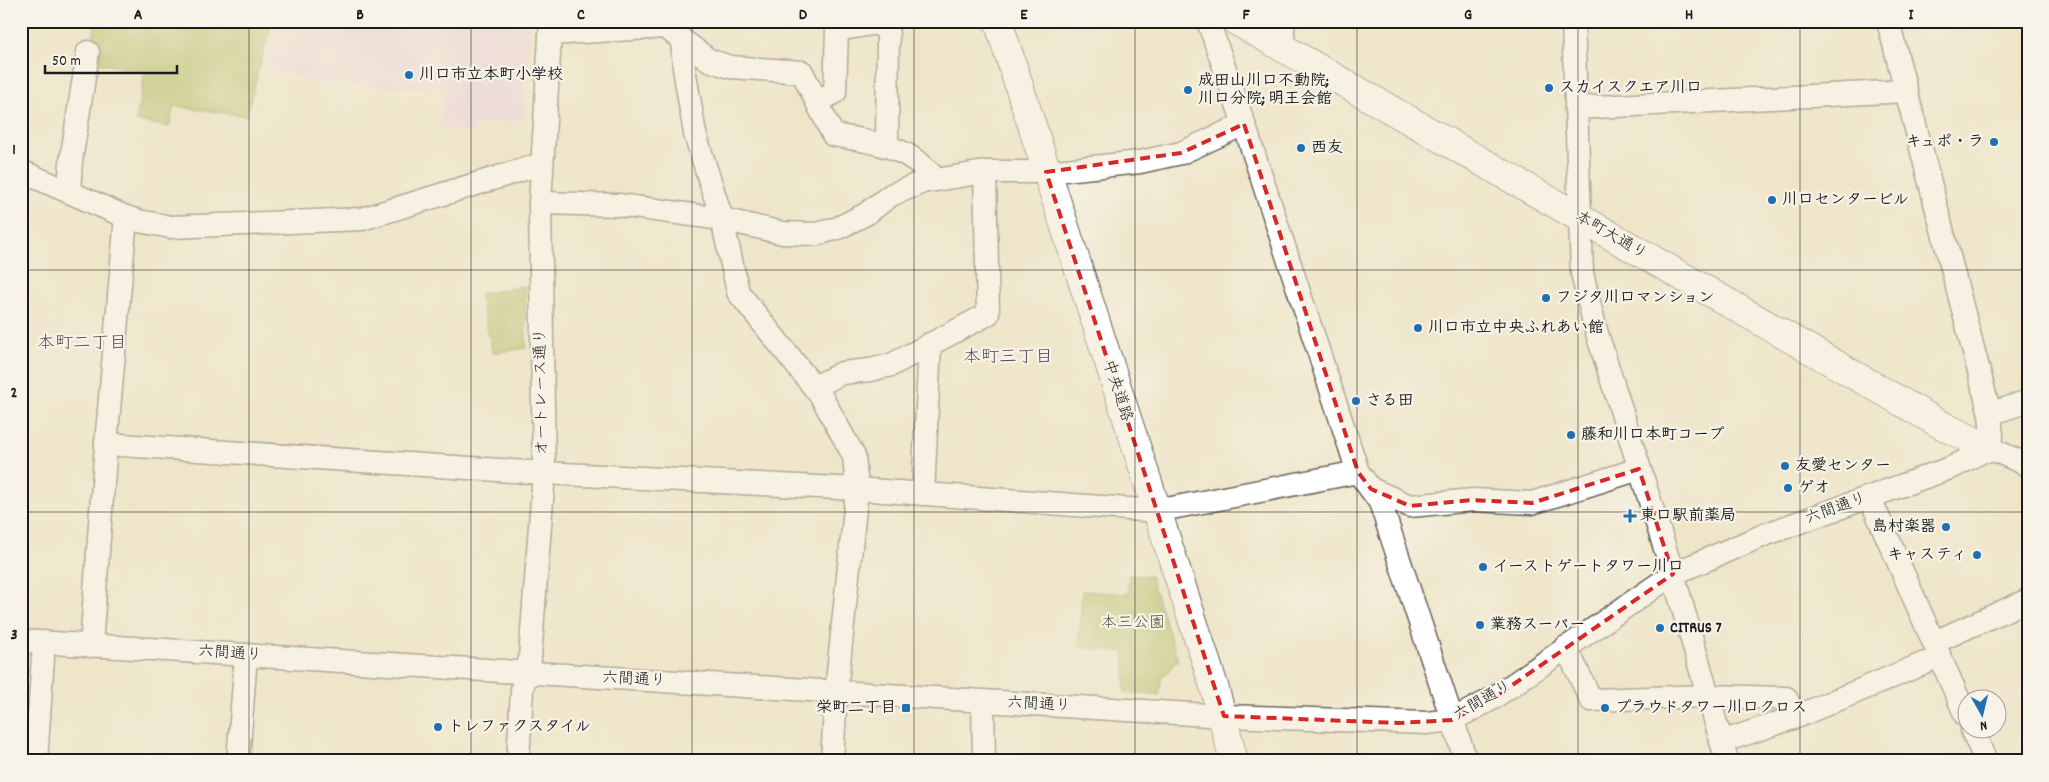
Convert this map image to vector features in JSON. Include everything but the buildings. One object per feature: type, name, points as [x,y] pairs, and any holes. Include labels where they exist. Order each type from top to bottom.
[{"type":"main road","name":"中央道路","points":[[998,21],[1224,716],[1234,761]]},
{"type":"main road","name":"本町大通り","points":[[1236,21],[1283,34],[1580,218],[1948,428],[1989,448]]},
{"type":"street","points":[[1208,21],[1364,480],[1380,502],[1466,761]]},
{"type":"street","points":[[1573,21],[1582,273],[1595,327],[1673,574],[1724,751],[1796,717],[1925,663]]},
{"type":"street","points":[[1888,21],[1990,414],[1992,436],[1989,448],[2028,465]]},
{"type":"street","points":[[818,102],[836,92],[837,30],[877,23],[883,26],[888,33],[887,145]]},
{"type":"street","points":[[551,28],[671,30],[709,60],[730,67],[802,72],[833,135],[887,145],[911,156],[925,166],[936,180]]},
{"type":"street","name":"オートレース通り","points":[[518,761],[522,690],[530,658],[544,473],[540,203],[551,28]]},
{"type":"street","points":[[671,30],[684,68],[695,134],[722,219],[738,292],[815,387],[854,456],[857,489],[836,692],[832,761]]},
{"type":"street","points":[[69,192],[71,161],[88,52]]},
{"type":"street","points":[[1576,108],[1906,92]]},
{"type":"street","points":[[540,203],[620,205],[722,219],[783,232],[817,234],[838,228],[866,214],[891,194],[922,182],[985,172],[1046,172],[1140,162],[1181,153],[1244,124]]},
{"type":"street","points":[[21,171],[126,217],[171,227],[362,219],[541,164]]},
{"type":"street","points":[[815,387],[842,373],[870,370],[891,365],[988,314],[985,172]]},
{"type":"street","points":[[91,646],[126,217]]},
{"type":"street","points":[[923,494],[930,344]]},
{"type":"street","points":[[1990,414],[2028,401]]},
{"type":"street","points":[[106,444],[544,473],[857,489],[1156,511],[1364,480],[1410,506],[1473,500],[1532,503],[1640,469]]},
{"type":"street","name":"六間通り","points":[[21,641],[983,702],[1224,716],[1427,723],[1452,720],[1492,699],[1673,574],[1764,535],[1953,467],[1989,448]]},
{"type":"street","points":[[1870,498],[1956,692]]},
{"type":"street","points":[[1935,642],[2028,600]]},
{"type":"street","points":[[36,761],[44,642]]},
{"type":"street","points":[[1566,647],[1591,700],[1708,696],[1786,698],[1796,717]]},
{"type":"street","points":[[238,761],[246,655]]},
{"type":"street","points":[[983,702],[984,761]]},
{"type":"street","points":[[1977,740],[1986,761]]},
{"type":"highlighted area","points":[[1244,124],[1358,472],[1371,489],[1410,506],[1473,500],[1532,503],[1639,469],[1673,574],[1492,699],[1452,720],[1399,723],[1224,716],[1046,172],[1181,153]]},
{"type":"shaded area","name":"川口市立本町小学校","points":[[276,21],[531,21],[523,119],[474,125],[473,134],[440,129],[446,90],[320,84],[265,66]]},
{"type":"green space","points":[[95,21],[272,21],[246,116],[174,106],[169,127],[136,121],[145,72],[92,62]]},
{"type":"green space","points":[[525,286],[526,348],[493,353],[479,294]]},
{"type":"green space","name":"本三公園","points":[[1129,575],[1150,576],[1178,660],[1161,679],[1159,695],[1125,693],[1125,652],[1079,647],[1082,591],[1128,594]]},
{"type":"place","name":"川口市立本町小学校","points":[[409,75]]},
{"type":"place","name":"スカイスクエア川口","points":[[1549,88]]},
{"type":"place","name":"成田山川口不動院; 川口分院; 明王会館","points":[[1188,90]]},
{"type":"place","name":"キュポ・ラ","points":[[1994,142]]},
{"type":"place","name":"西友","points":[[1301,148]]},
{"type":"place","name":"川口センタービル","points":[[1772,200]]},
{"type":"place","name":"フジタ川口マンション","points":[[1546,298]]},
{"type":"place","name":"川口市立中央ふれあい館","points":[[1418,328]]},
{"type":"place","name":"さる田","points":[[1356,401]]},
{"type":"place","name":"藤和川口本町コープ","points":[[1571,435]]},
{"type":"place","name":"友愛センター","points":[[1785,466]]},
{"type":"place","name":"ゲオ","points":[[1788,488]]},
{"type":"place","name":"東口駅前薬局","points":[[1630,516]]},
{"type":"place","name":"島村楽器","points":[[1946,527]]},
{"type":"place","name":"キャスティ","points":[[1977,555]]},
{"type":"place","name":"イーストゲートタワー川口","points":[[1483,567]]},
{"type":"place","name":"業務スーパー","points":[[1480,625]]},
{"type":"place","name":"CITRUS 7","points":[[1660,628]]},
{"type":"place","name":"栄町二丁目","points":[[906,708]]},
{"type":"place","name":"プラウドタワー川口クロス","points":[[1605,708]]},
{"type":"place","name":"トレファクスタイル","points":[[438,727]]},
{"type":"district","name":"本町二丁目","points":[[82,344]]},
{"type":"district","name":"本町三丁目","points":[[1008,358]]}]
